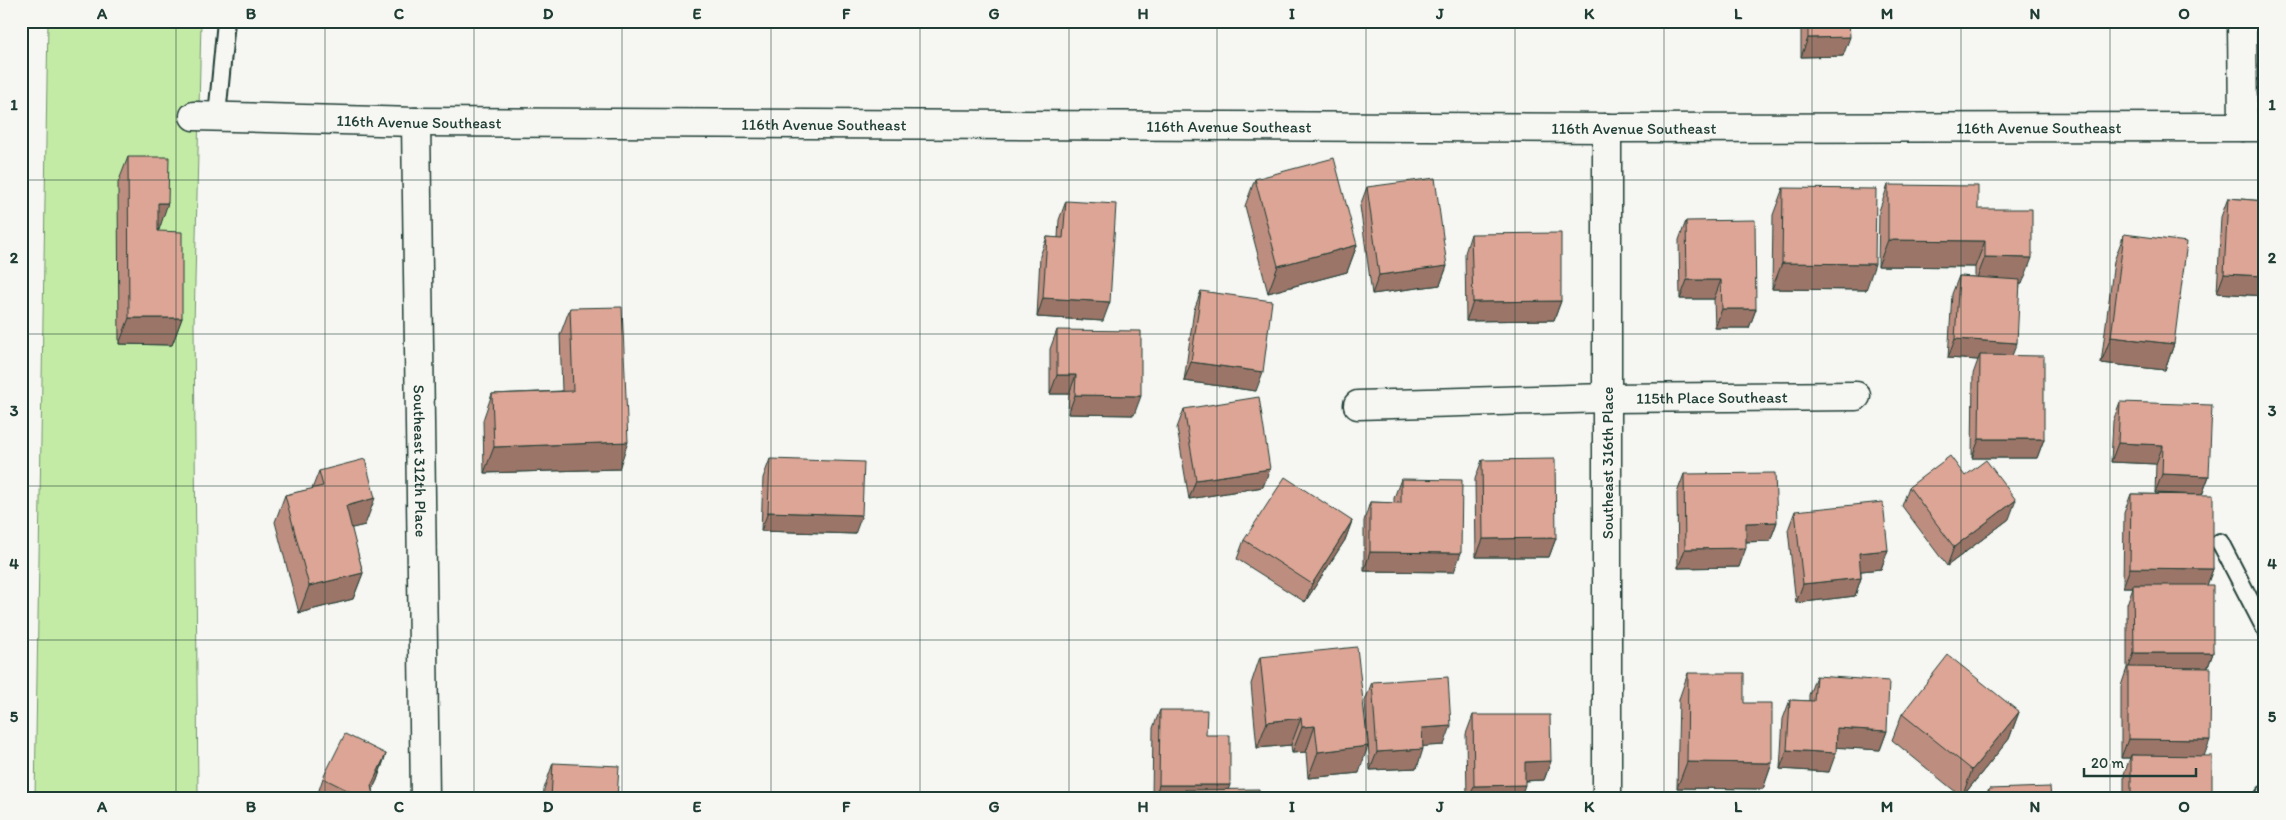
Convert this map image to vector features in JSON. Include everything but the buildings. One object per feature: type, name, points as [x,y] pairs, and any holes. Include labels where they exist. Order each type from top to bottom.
[{"type":"street","points":[[2242,21],[2254,127]]},
{"type":"street","name":"116th Avenue Southeast","points":[[206,116],[416,122],[1608,128],[2254,127]]},
{"type":"street","name":"Southeast 312th Place","points":[[416,122],[425,799]]},
{"type":"street","name":"Southeast 316th Place","points":[[1607,799],[1608,128]]},
{"type":"street","name":"115th Place Southeast","points":[[1358,405],[1607,398],[1856,396]]},
{"type":"lane","points":[[206,116],[226,21]]},
{"type":"lane","points":[[2220,542],[2265,629]]},
{"type":"lane","points":[[2262,799],[2265,794]]},
{"type":"green space","points":[[48,21],[201,21],[194,325],[198,799],[35,799]]}]
